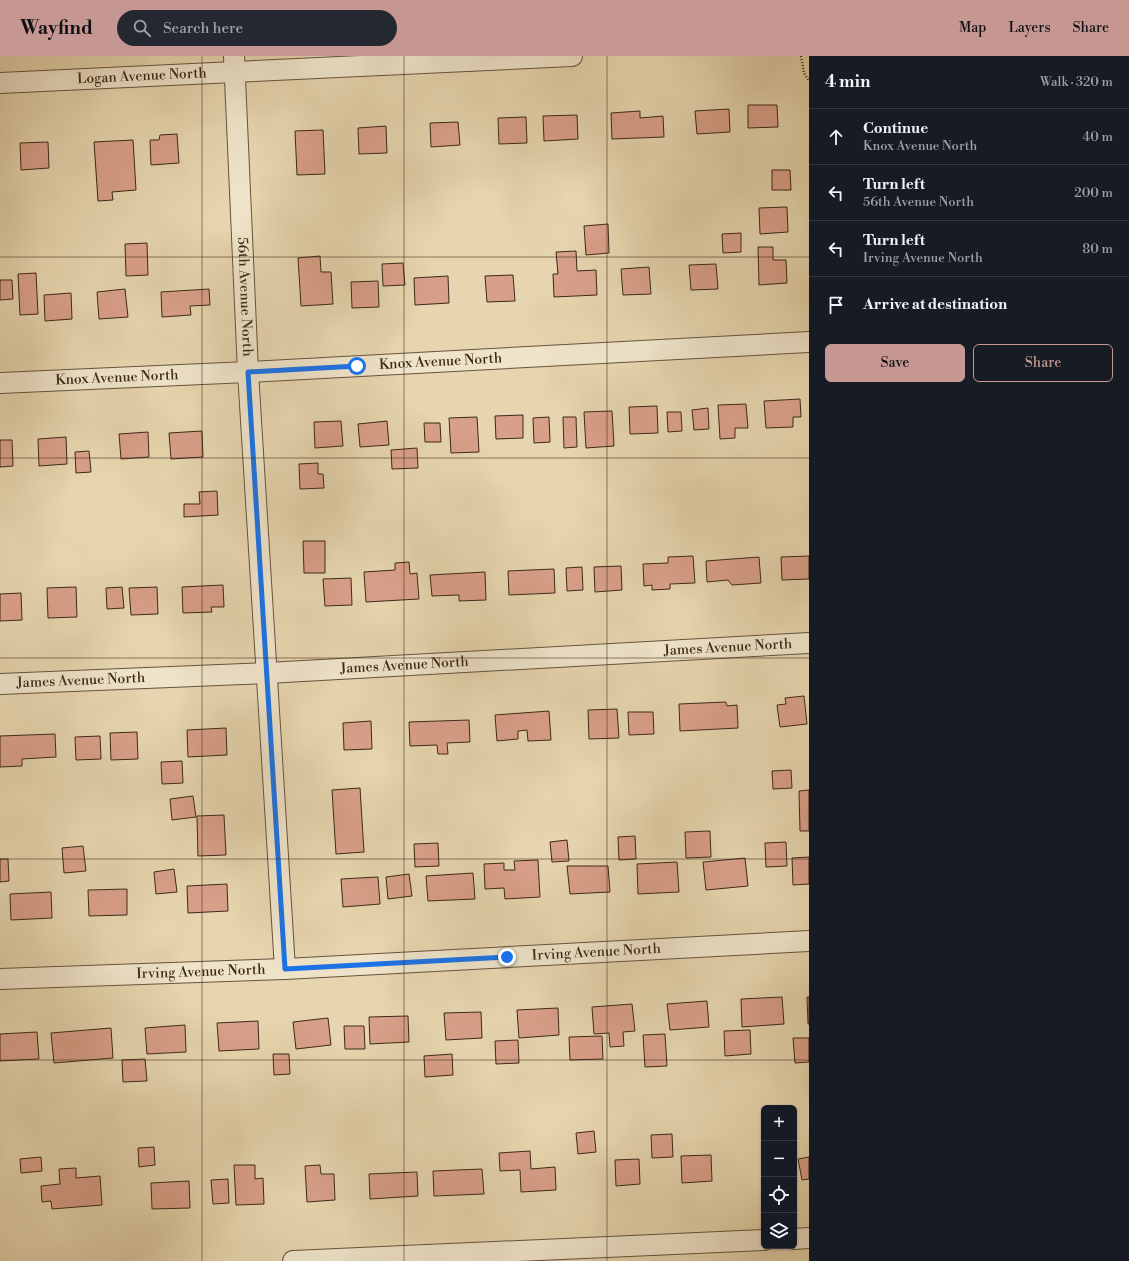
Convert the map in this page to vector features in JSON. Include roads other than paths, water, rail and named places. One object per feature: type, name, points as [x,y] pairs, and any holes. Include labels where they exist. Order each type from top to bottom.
[{"type":"street","name":"Logan Avenue North","points":[[0,83],[235,64],[572,56]]},
{"type":"street","name":"56th Avenue North","points":[[235,64],[248,372],[285,969]]},
{"type":"street","name":"Knox Avenue North","points":[[0,383],[248,372],[809,342]]},
{"type":"street","name":"James Avenue North","points":[[0,684],[267,673],[809,643]]},
{"type":"street","name":"Irving Avenue North","points":[[0,979],[285,969],[809,941]]},
{"type":"street","points":[[797,1239],[809,1238]]},
{"type":"street","points":[[294,1261],[761,1240]]}]
